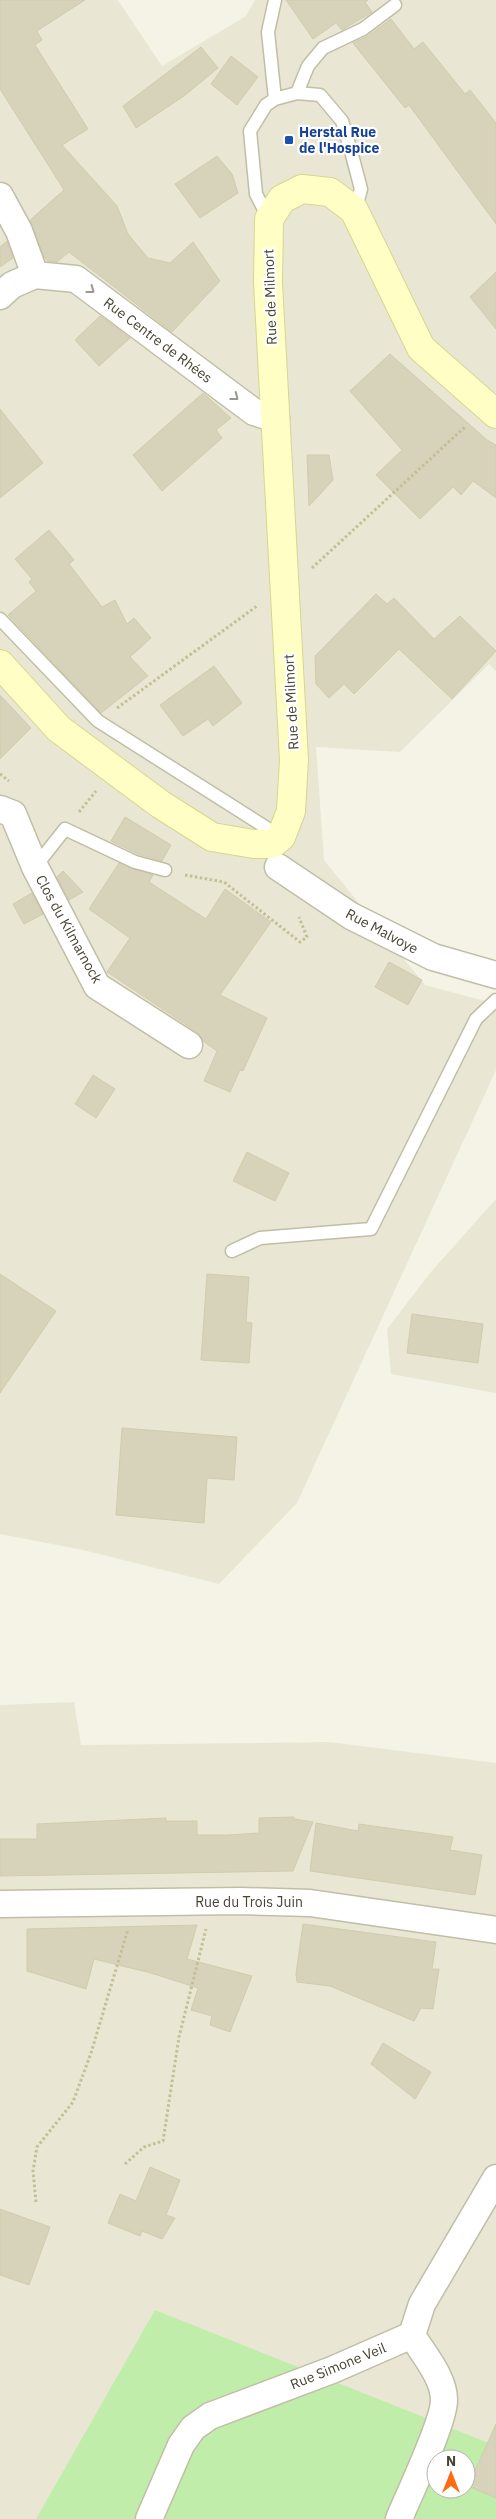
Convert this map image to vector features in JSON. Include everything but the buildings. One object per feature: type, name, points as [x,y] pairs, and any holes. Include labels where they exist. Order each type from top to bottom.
[{"type":"street","points":[[269,218],[282,200],[302,189],[330,192],[354,210],[421,348],[493,412]]},
{"type":"street","points":[[0,196],[19,231],[35,275]]},
{"type":"street","name":"Rue de Milmort","points":[[269,218],[268,283],[294,760],[291,811],[281,836]]},
{"type":"street","name":"Rue Centre de Rhées","points":[[0,296],[12,285],[35,275],[76,279],[254,412],[276,419]]},
{"type":"street","points":[[0,664],[59,728],[160,804],[212,836],[254,844],[272,844],[281,836]]},
{"type":"street","name":"Clos du Kilmarnock","points":[[0,809],[13,814],[35,867],[96,986],[189,1045]]},
{"type":"street","name":"Rue Malvoye","points":[[278,867],[351,916],[433,957],[496,975]]},
{"type":"street","name":"Rue du Trois Juin","points":[[0,1904],[310,1902],[496,1930]]},
{"type":"street","points":[[399,2519],[440,2420],[444,2400],[438,2378],[412,2335],[422,2304],[496,2178]]},
{"type":"street","name":"Rue Simone Veil","points":[[149,2519],[181,2445],[193,2428],[210,2416],[332,2370],[412,2335]]},
{"type":"lane","points":[[275,0],[268,32],[275,99],[297,93],[320,95],[342,121],[361,189],[354,213]]},
{"type":"lane","points":[[297,93],[308,66],[323,48],[363,29],[396,4]]},
{"type":"lane","name":"Rue de Milmort","points":[[269,218],[256,194],[250,131],[266,105],[275,99]]},
{"type":"lane","points":[[0,619],[98,721],[281,836]]},
{"type":"lane","points":[[35,867],[65,829],[135,862],[165,870]]},
{"type":"lane","points":[[232,1251],[260,1238],[371,1229],[476,1019],[496,1000]]},
{"type":"path","points":[[98,721],[285,590],[493,412]]},
{"type":"path","points":[[65,829],[114,770]]},
{"type":"path","points":[[181,875],[224,882],[300,942],[307,937],[294,909]]},
{"type":"path","points":[[125,2164],[144,2147],[163,2141],[179,2037],[213,1902]]},
{"type":"path","points":[[36,2202],[33,2171],[37,2147],[73,2102],[91,2054],[128,1930],[130,1904]]},
{"type":"shaded area","points":[[0,0],[118,0],[162,66],[246,16],[255,0],[496,0],[496,671],[489,664],[400,752],[316,747],[324,860],[425,985],[496,1004],[496,1070],[297,1503],[219,1584],[83,1550],[0,1534]]},
{"type":"shaded area","points":[[496,1199],[496,1393],[391,1374],[387,1329],[430,1273]]},
{"type":"shaded area","points":[[74,1702],[81,1745],[329,1742],[496,1763],[496,2519],[0,2519],[0,1705]]},
{"type":"green space","points":[[155,2310],[496,2446],[496,2519],[36,2519]]},
{"type":"place","name":"Herstal Rue de l'Hospice","points":[[289,140]]}]
